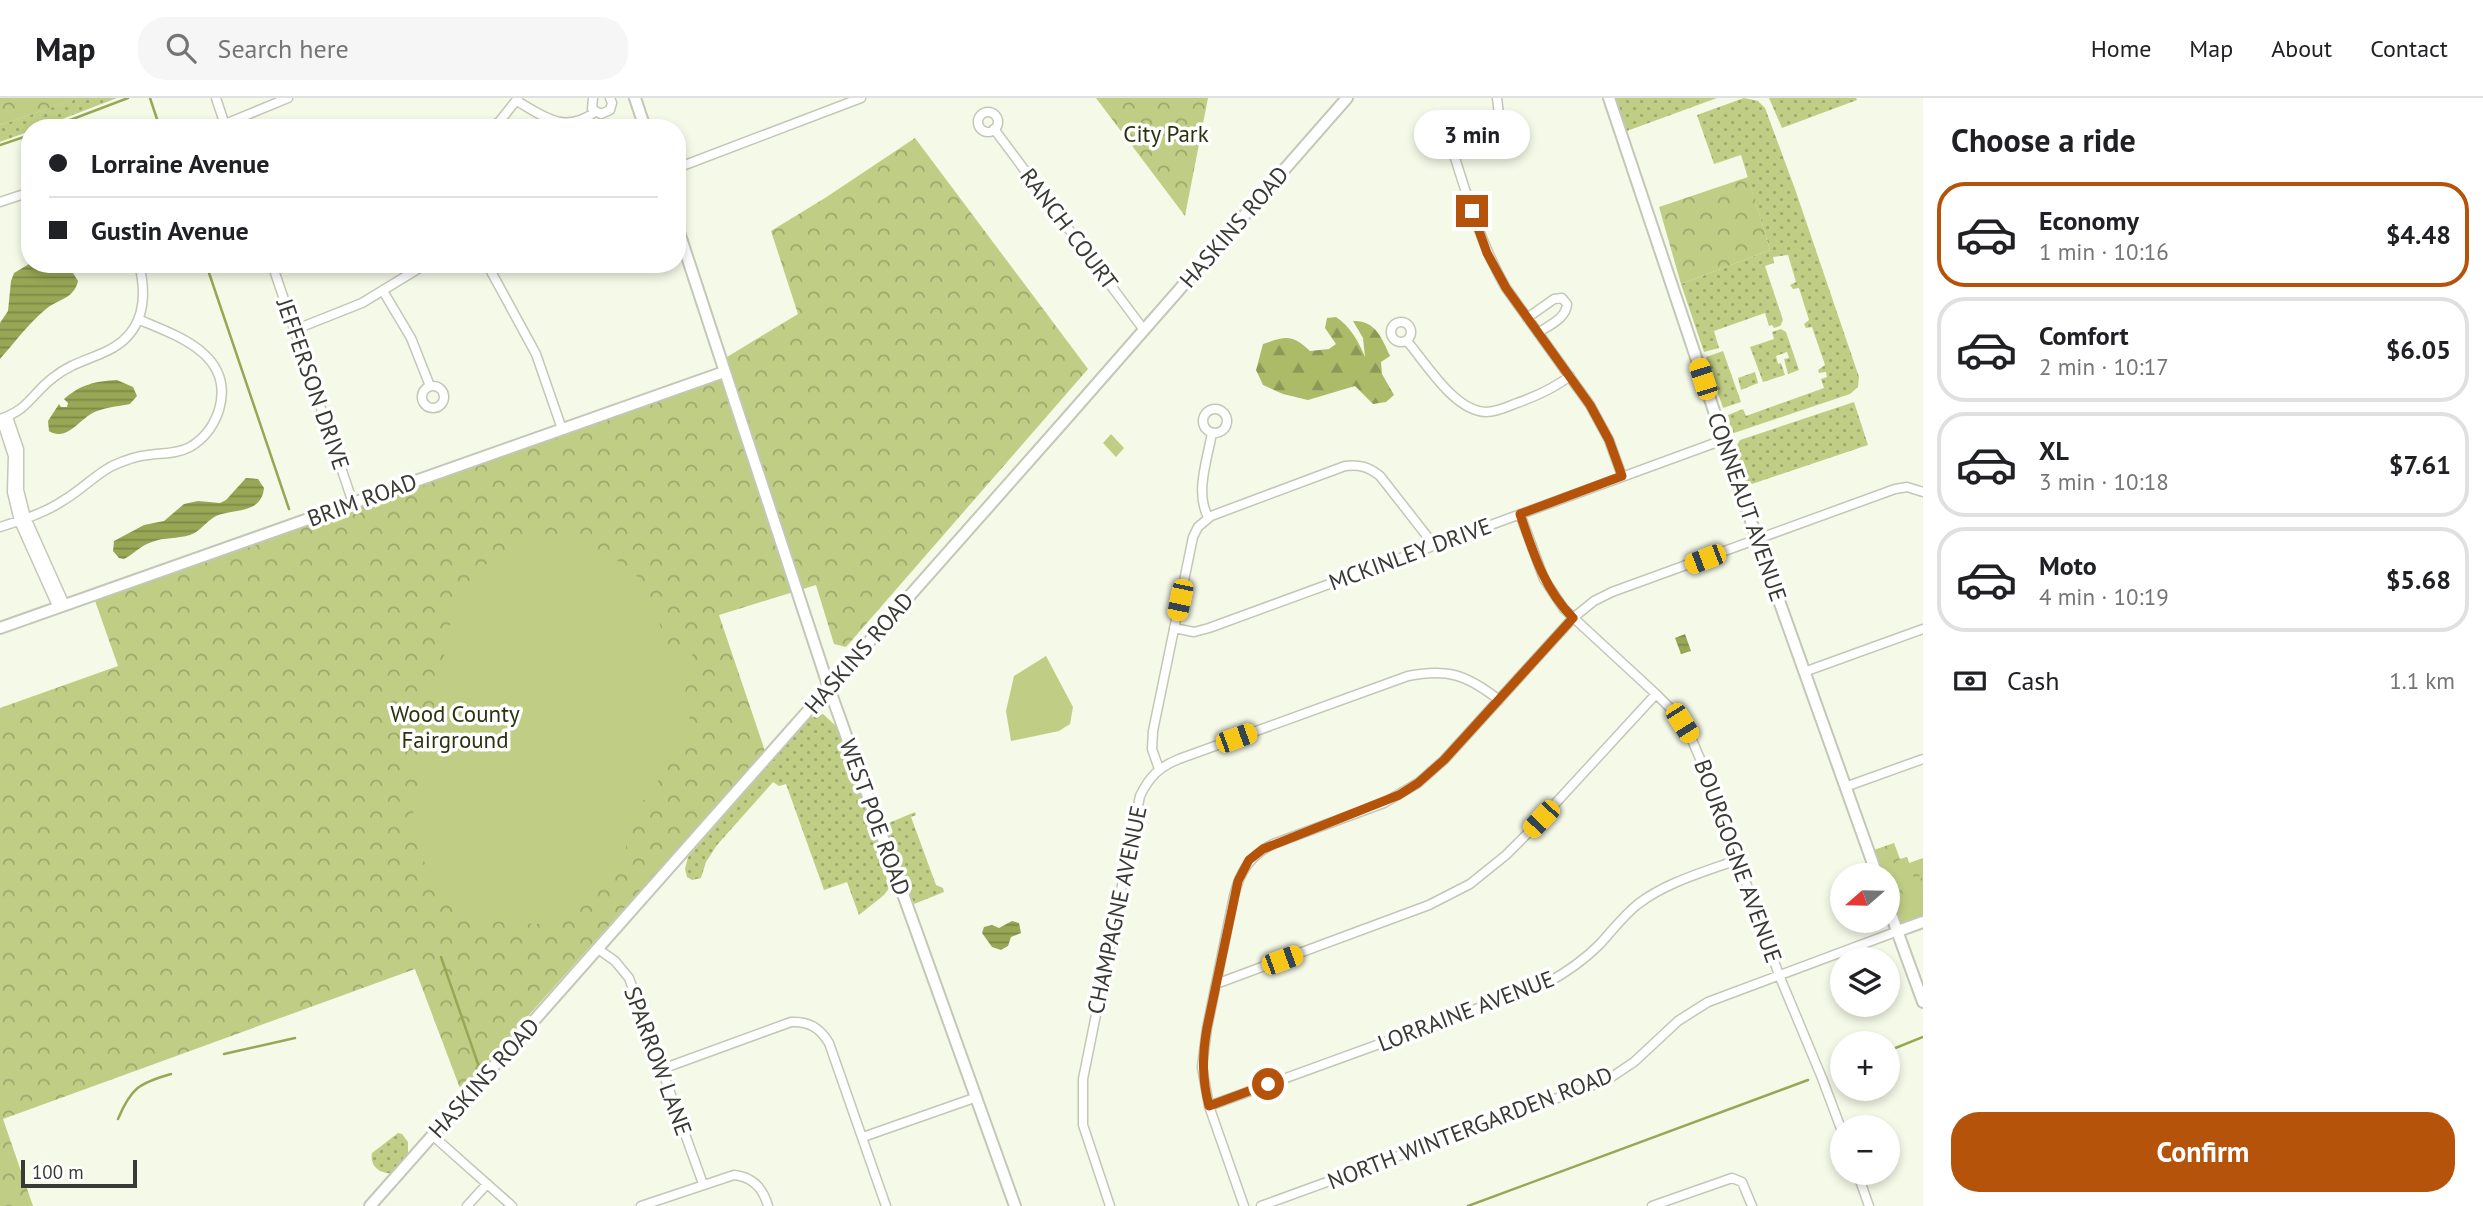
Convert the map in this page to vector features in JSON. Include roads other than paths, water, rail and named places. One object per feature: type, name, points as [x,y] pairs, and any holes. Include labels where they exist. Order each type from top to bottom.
[{"type":"street","points":[[216,98],[223,119]]},
{"type":"street","points":[[241,119],[288,98]]},
{"type":"street","points":[[593,98],[591,106],[595,112],[601,114],[608,112],[612,106],[610,98]]},
{"type":"street","points":[[635,98],[642,119]]},
{"type":"street","points":[[686,165],[861,98]]},
{"type":"street","name":"HASKINS ROAD","points":[[370,1206],[1347,98]]},
{"type":"street","points":[[1497,98],[1499,114],[1451,135],[1450,142],[1487,253],[1506,288],[1602,424],[1622,476]]},
{"type":"street","name":"CONNEAUT AVENUE","points":[[1609,98],[1757,539],[1873,863]]},
{"type":"street","points":[[502,119],[518,99],[552,119]]},
{"type":"street","points":[[579,119],[595,112]]},
{"type":"street","name":"RANCH COURT","points":[[994,129],[1144,330]]},
{"type":"street","points":[[0,202],[21,195]]},
{"type":"street","name":"WEST POE ROAD","points":[[686,254],[829,688],[1015,1206]]},
{"type":"street","points":[[61,607],[12,492],[13,456],[3,418],[20,412],[52,378],[71,365],[120,343],[140,320],[144,289],[141,273]]},
{"type":"street","name":"JEFFERSON DRIVE","points":[[275,273],[353,503]]},
{"type":"street","points":[[294,330],[347,310],[412,273]]},
{"type":"street","points":[[492,273],[536,354],[562,429]]},
{"type":"street","points":[[383,291],[411,338],[430,386]]},
{"type":"street","points":[[1527,318],[1555,299],[1562,298],[1567,304],[1563,316],[1538,333]]},
{"type":"street","points":[[0,527],[61,502],[113,466],[135,457],[185,449],[199,440],[211,427],[219,408],[221,391],[218,374],[209,359],[191,343],[140,320]]},
{"type":"street","points":[[1407,341],[1455,398],[1476,410],[1494,411],[1529,399],[1548,391],[1570,376]]},
{"type":"street","name":"BRIM ROAD","points":[[0,628],[724,372]]},
{"type":"street","points":[[1208,517],[1201,493],[1212,433]]},
{"type":"street","name":"MCKINLEY DRIVE","points":[[1174,628],[1194,632],[1209,628],[1723,440]]},
{"type":"street","points":[[1434,545],[1380,476],[1369,468],[1357,465],[1345,466],[1208,517],[1193,537],[1152,743],[1153,755],[1159,769],[1179,759],[1387,683],[1425,673],[1459,675],[1480,685],[1499,700]]},
{"type":"street","points":[[1244,1206],[1209,1106],[1202,1067],[1238,881],[1249,860],[1273,844],[1363,812],[1399,795],[1432,772],[1573,618],[1594,601],[1612,592],[1895,489],[1908,487],[1923,491]]},
{"type":"street","name":"BOURGOGNE AVENUE","points":[[1520,514],[1544,579],[1553,594],[1573,618],[1656,694],[1672,711],[1692,740],[1779,975],[1836,1115]]},
{"type":"street","points":[[1804,672],[1923,629]]},
{"type":"street","points":[[1216,984],[1420,909],[1470,884],[1501,860],[1530,831],[1656,694]]},
{"type":"street","points":[[1845,786],[1923,759]]},
{"type":"street","name":"CHAMPAGNE AVENUE","points":[[1111,1206],[1083,1125],[1083,1079],[1140,796],[1151,776],[1159,769]]},
{"type":"street","name":"LORRAINE AVENUE","points":[[1209,1106],[1547,983],[1588,956],[1623,918],[1650,896],[1685,879],[1737,860]]},
{"type":"street","points":[[1900,930],[1923,922]]},
{"type":"street","name":"NORTH WINTERGARDEN ROAD","points":[[1261,1206],[1606,1080],[1634,1062],[1692,1011],[1720,997],[1893,933]]},
{"type":"street","points":[[1899,933],[1923,1002]]},
{"type":"street","name":"SPARROW LANE","points":[[598,949],[615,961],[629,978],[703,1184]]},
{"type":"street","points":[[662,1069],[776,1027],[797,1022],[810,1024],[830,1043],[886,1206]]},
{"type":"street","points":[[863,1137],[977,1097]]},
{"type":"street","points":[[432,1136],[512,1206]]},
{"type":"street","points":[[641,1206],[728,1175],[745,1177],[760,1187],[768,1206]]},
{"type":"street","points":[[1652,1206],[1725,1179],[1738,1179],[1742,1182],[1752,1206]]},
{"type":"street","points":[[467,1206],[487,1184]]},
{"type":"street","points":[[1862,1185],[1869,1206]]},
{"type":"waterway","points":[[73,119],[128,98]]},
{"type":"waterway","points":[[150,98],[157,119]]},
{"type":"waterway","points":[[0,145],[21,138]]},
{"type":"waterway","points":[[209,273],[289,509]]},
{"type":"waterway","points":[[441,957],[478,1064]]},
{"type":"waterway","points":[[1900,1046],[1923,1037]]},
{"type":"waterway","points":[[224,1054],[295,1038]]},
{"type":"waterway","points":[[118,1119],[127,1100],[137,1088],[171,1074]]},
{"type":"waterway","points":[[1468,1206],[1808,1080]]},
{"type":"park label","name":"City Park","points":[[1166,134]]},
{"type":"park label","name":"Wood County Fairground","points":[[455,727]]}]
